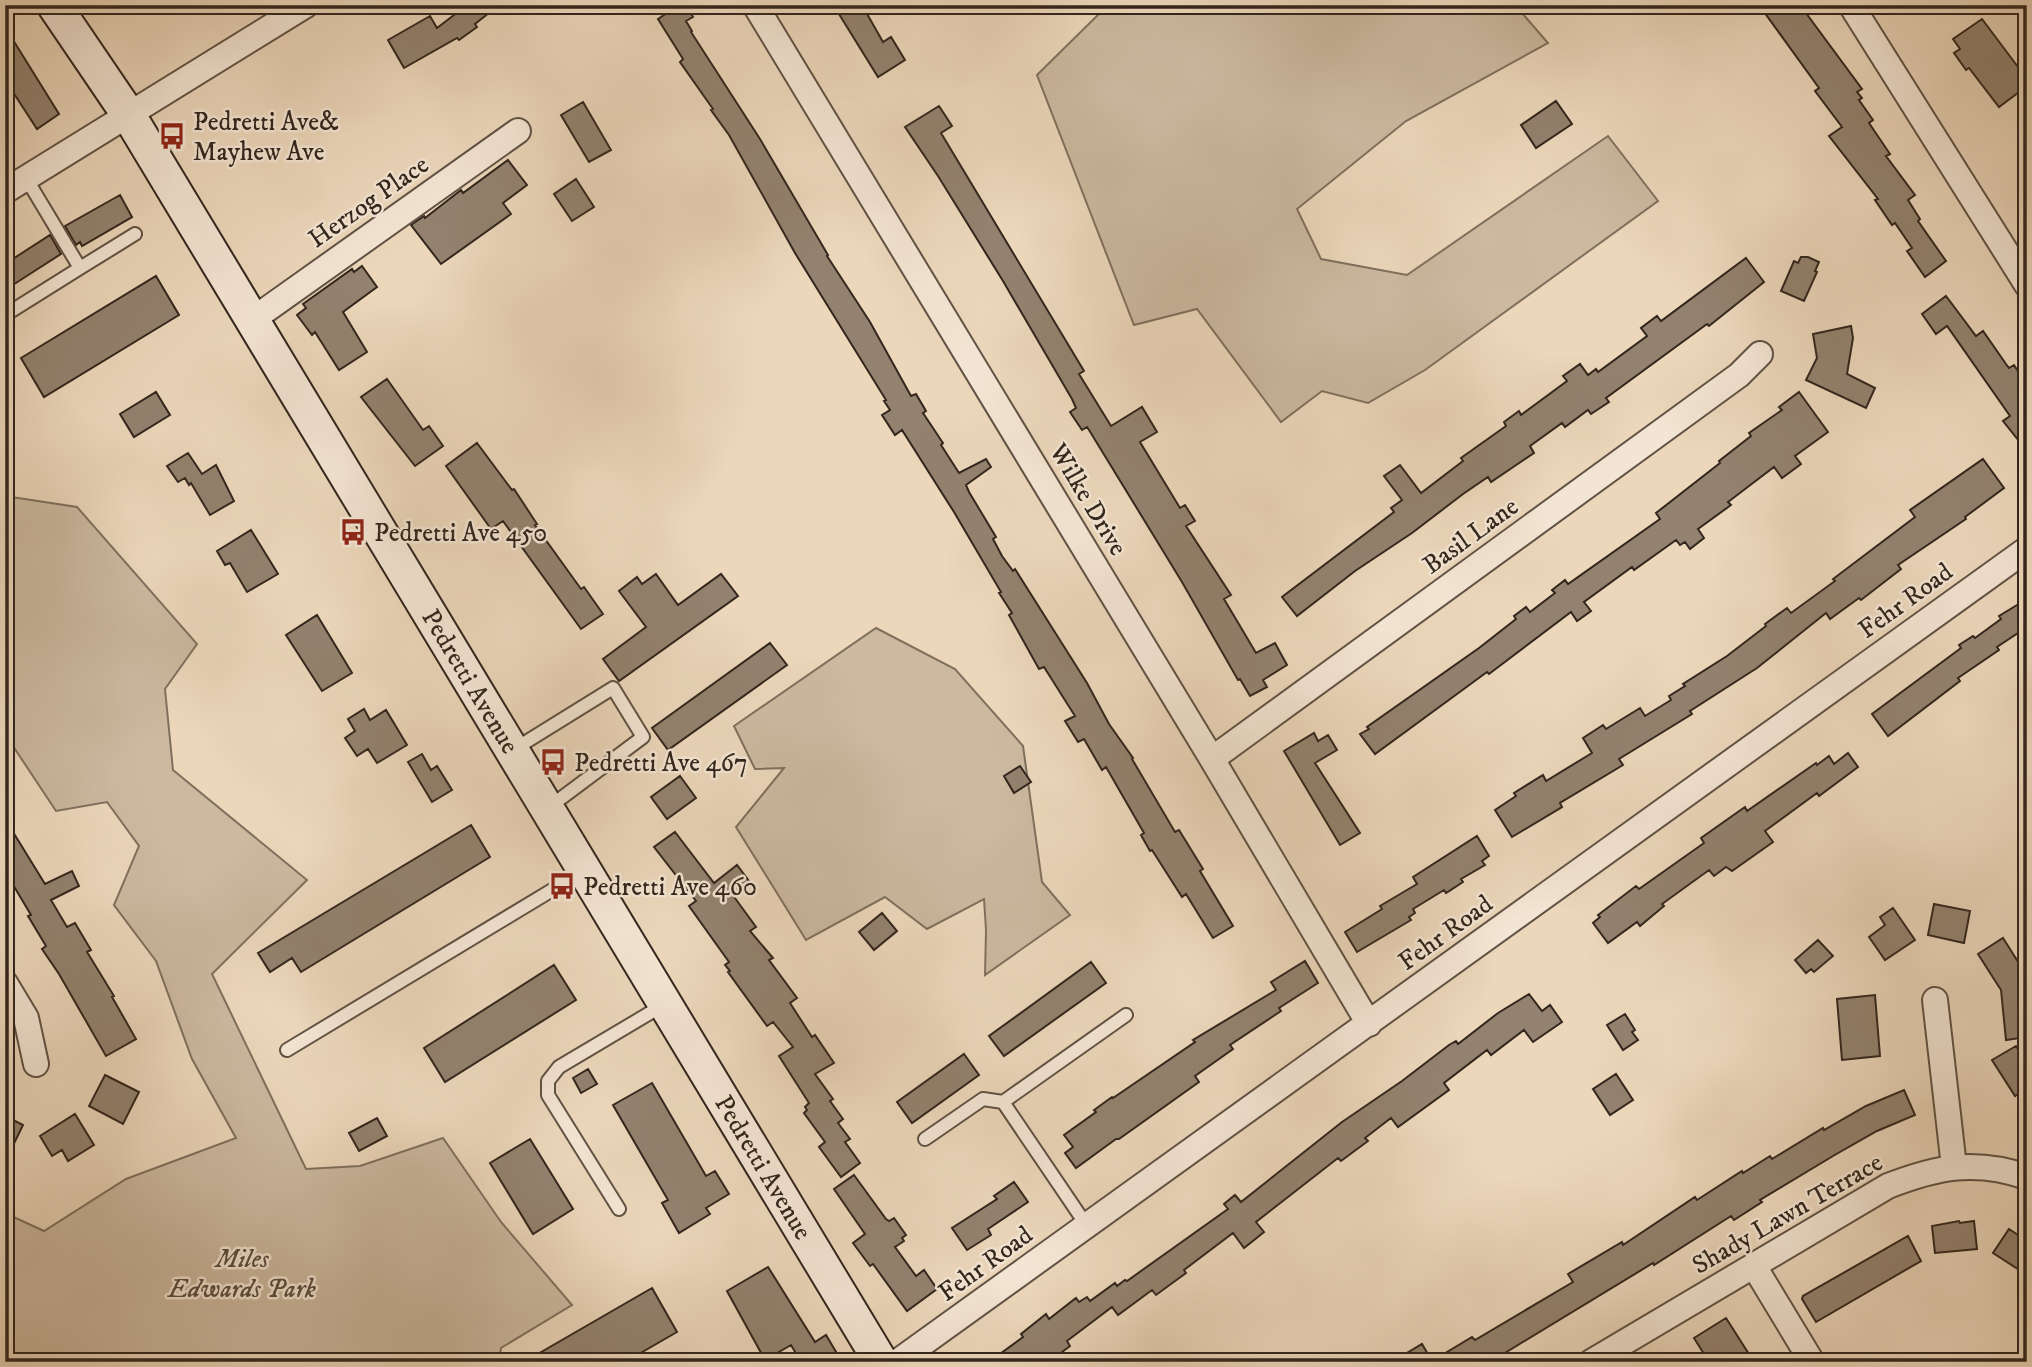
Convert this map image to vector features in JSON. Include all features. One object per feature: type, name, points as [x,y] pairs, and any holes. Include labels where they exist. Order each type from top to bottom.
[{"type":"street","name":"Pedretti Avenue","points":[[54,5],[128,114],[881,1362]]},
{"type":"street","points":[[16,184],[306,5]]},
{"type":"street","name":"Wilke Drive","points":[[755,5],[1369,1024]]},
{"type":"street","points":[[1851,5],[2027,285]]},
{"type":"street","name":"Herzog Place","points":[[252,320],[518,131]]},
{"type":"street","name":"Basil Lane","points":[[1212,760],[1739,375],[1760,354]]},
{"type":"street","name":"Fehr Road","points":[[897,1362],[2027,548]]},
{"type":"street","points":[[5,984],[26,1018],[36,1064]]},
{"type":"street","points":[[1935,1000],[1954,1167]]},
{"type":"street","name":"Shady Lawn Terrace","points":[[1591,1362],[1888,1186],[1923,1172],[1954,1167],[1981,1166],[2008,1170],[2027,1177]]},
{"type":"street","points":[[1754,1266],[1812,1362]]},
{"type":"lane","points":[[16,184],[80,268]]},
{"type":"lane","points":[[5,315],[135,234]]},
{"type":"lane","points":[[513,750],[612,688],[643,737],[548,808]]},
{"type":"lane","points":[[287,1051],[586,870]]},
{"type":"lane","points":[[619,1209],[548,1096],[548,1081],[559,1067],[666,1003]]},
{"type":"lane","points":[[925,1139],[983,1099],[1003,1102],[1126,1015]]},
{"type":"lane","points":[[1003,1102],[1087,1226]]},
{"type":"green space","points":[[1108,5],[1515,5],[1548,43],[1406,121],[1297,209],[1321,259],[1407,275],[1608,136],[1658,201],[1425,370],[1368,403],[1322,391],[1281,422],[1197,309],[1134,325],[1037,75]]},
{"type":"green space","name":"Miles Edwards Park","points":[[5,496],[77,507],[197,644],[165,689],[173,770],[307,880],[212,974],[306,1169],[360,1166],[443,1138],[501,1222],[572,1305],[501,1348],[499,1362],[5,1362],[5,1213],[44,1231],[126,1179],[236,1138],[192,1059],[156,961],[114,905],[139,846],[107,802],[56,811],[5,734]]},
{"type":"green space","points":[[876,628],[955,669],[1023,746],[1042,882],[1070,915],[985,975],[984,899],[927,929],[885,897],[806,940],[736,827],[784,768],[755,769],[734,726]]},
{"type":"building","points":[[467,5],[499,5],[459,40],[457,38],[404,68],[388,40],[430,16],[437,28]]},
{"type":"building","points":[[679,5],[686,5],[693,17],[686,21],[691,32],[760,139],[827,256],[870,322],[911,396],[916,394],[926,411],[923,413],[959,473],[986,459],[991,467],[966,485],[969,492],[996,537],[993,539],[1002,556],[1013,571],[1015,569],[1087,683],[1109,724],[1133,758],[1175,832],[1179,830],[1203,869],[1200,871],[1233,926],[1213,938],[1186,894],[1182,897],[1152,850],[1150,851],[1141,835],[1144,833],[1106,767],[1102,770],[1084,739],[1078,742],[1065,721],[1075,716],[1044,667],[1039,669],[1009,615],[1012,613],[999,593],[1001,592],[954,512],[902,430],[895,435],[882,415],[890,410],[884,401],[886,400],[795,253],[729,135],[680,62],[683,59],[658,19]]},
{"type":"building","points":[[853,5],[862,5],[883,42],[891,37],[905,60],[878,77],[839,14]]},
{"type":"building","points":[[1759,5],[1800,5],[1862,89],[1857,92],[1862,98],[1859,100],[1873,120],[1869,123],[1890,154],[1886,156],[1915,195],[1908,200],[1920,219],[1918,221],[1946,261],[1925,277],[1907,251],[1912,248],[1895,223],[1892,225],[1875,200],[1878,199],[1829,136],[1842,127],[1815,91],[1819,88]]},
{"type":"building","points":[[1982,19],[2027,79],[2027,86],[1999,107],[1954,53],[1960,49],[1953,39]]},
{"type":"building","points":[[5,27],[59,114],[37,129],[11,89],[5,92]]},
{"type":"building","points":[[1556,101],[1572,124],[1536,148],[1521,125]]},
{"type":"building","points":[[583,102],[611,150],[589,162],[561,115]]},
{"type":"building","points":[[939,106],[952,126],[941,133],[1084,371],[1079,374],[1111,426],[1142,407],[1157,432],[1140,442],[1180,508],[1185,505],[1195,521],[1186,526],[1231,595],[1224,599],[1256,653],[1275,643],[1287,665],[1263,680],[1267,687],[1250,696],[1240,679],[1238,680],[1089,430],[1087,427],[1082,430],[1070,412],[1076,408],[1072,399],[1003,281],[905,127]]},
{"type":"building","points":[[508,160],[527,185],[503,203],[511,214],[441,264],[411,225],[424,216],[425,218],[461,190],[463,193]]},
{"type":"building","points":[[576,179],[594,207],[572,221],[554,194]]},
{"type":"building","points":[[120,195],[132,217],[82,246],[80,242],[76,245],[65,226]]},
{"type":"building","points":[[50,235],[61,254],[5,290],[5,264]]},
{"type":"building","points":[[1801,257],[1819,262],[1804,301],[1781,291],[1794,261],[1798,263]]},
{"type":"building","points":[[1746,258],[1764,282],[1709,326],[1707,324],[1606,398],[1609,402],[1591,414],[1588,410],[1565,427],[1562,423],[1530,446],[1534,453],[1491,482],[1488,477],[1463,494],[1297,616],[1282,597],[1394,512],[1391,508],[1402,500],[1384,476],[1400,465],[1421,493],[1463,461],[1461,458],[1506,426],[1504,422],[1519,411],[1521,415],[1567,381],[1563,376],[1580,364],[1588,375],[1596,369],[1598,372],[1647,336],[1641,328],[1657,316],[1661,321]]},
{"type":"building","points":[[362,266],[377,287],[343,312],[367,352],[339,370],[315,332],[312,335],[297,315],[306,308],[303,304],[352,269],[354,272]]},
{"type":"building","points":[[156,276],[179,315],[44,397],[21,358]]},
{"type":"building","points":[[1946,296],[1976,336],[1983,331],[2009,368],[2014,365],[2023,379],[2020,382],[2027,391],[2027,451],[2003,421],[2010,416],[1947,326],[1936,334],[1922,314]]},
{"type":"building","points":[[1851,326],[1853,338],[1847,374],[1875,388],[1866,408],[1806,380],[1817,358],[1813,334]]},
{"type":"building","points":[[387,379],[423,430],[429,426],[443,446],[415,466],[361,397]]},
{"type":"building","points":[[156,392],[170,415],[134,437],[120,414]]},
{"type":"building","points":[[1799,392],[1828,432],[1795,456],[1801,464],[1782,478],[1774,467],[1728,502],[1731,505],[1698,529],[1704,538],[1690,549],[1685,542],[1680,545],[1676,540],[1634,570],[1632,567],[1584,602],[1591,611],[1577,621],[1571,612],[1375,754],[1360,734],[1369,729],[1367,727],[1479,648],[1516,619],[1514,616],[1526,607],[1530,612],[1555,593],[1552,590],[1565,580],[1568,584],[1660,519],[1656,513],[1720,463],[1719,461],[1751,436],[1749,433],[1782,410],[1779,407]]},
{"type":"building","points":[[477,443],[512,490],[514,489],[537,524],[535,525],[581,589],[584,587],[603,614],[581,629],[503,521],[491,529],[446,466]]},
{"type":"building","points":[[188,453],[202,474],[216,465],[234,501],[210,515],[191,483],[189,485],[185,478],[178,482],[167,466]]},
{"type":"building","points":[[1983,459],[2004,488],[1965,517],[1966,519],[1898,565],[1901,569],[1861,600],[1859,598],[1830,619],[1826,613],[1757,668],[1690,711],[1692,714],[1619,759],[1623,765],[1560,803],[1562,807],[1512,837],[1495,810],[1516,796],[1514,793],[1543,775],[1546,781],[1592,753],[1583,738],[1603,725],[1606,729],[1640,708],[1645,716],[1671,700],[1669,696],[1685,686],[1683,684],[1727,656],[1787,608],[1791,613],[1835,581],[1833,579],[1915,517],[1910,510]]},
{"type":"building","points":[[251,530],[278,574],[247,592],[230,563],[225,565],[217,551]]},
{"type":"building","points":[[656,574],[678,605],[721,574],[738,596],[619,681],[603,659],[646,627],[619,591],[637,577],[642,584]]},
{"type":"building","points":[[2027,599],[2027,627],[1997,647],[1999,650],[1958,678],[1960,681],[1888,736],[1872,714],[1961,648],[1959,645],[1973,636],[1975,638],[2001,619],[1999,616]]},
{"type":"building","points":[[317,615],[352,673],[322,691],[286,635]]},
{"type":"building","points":[[770,643],[787,665],[668,750],[652,728]]},
{"type":"building","points":[[364,709],[370,720],[386,710],[407,745],[377,763],[368,749],[357,756],[345,738],[355,731],[348,719]]},
{"type":"building","points":[[1314,733],[1318,741],[1328,735],[1337,750],[1315,763],[1360,833],[1340,845],[1284,751]]},
{"type":"building","points":[[1848,753],[1858,767],[1765,831],[1773,842],[1732,871],[1726,867],[1714,876],[1709,870],[1662,904],[1664,906],[1640,926],[1637,922],[1608,943],[1593,923],[1600,917],[1598,915],[1636,886],[1639,889],[1704,843],[1701,838],[1745,807],[1747,811],[1829,756],[1834,764]]},
{"type":"building","points":[[422,754],[431,770],[437,766],[452,790],[432,802],[408,762]]},
{"type":"building","points":[[1020,766],[1031,782],[1014,793],[1004,776]]},
{"type":"building","points":[[680,776],[696,798],[667,819],[651,797]]},
{"type":"building","points":[[5,819],[45,884],[72,871],[79,886],[51,900],[67,927],[75,923],[91,950],[87,952],[136,1039],[106,1056],[42,949],[46,946],[12,883],[5,887]]},
{"type":"building","points":[[471,825],[490,857],[301,972],[292,958],[270,972],[258,953]]},
{"type":"building","points":[[675,832],[714,883],[737,865],[749,881],[732,894],[756,927],[750,931],[773,958],[769,960],[797,998],[790,1003],[812,1037],[815,1035],[834,1063],[815,1074],[833,1099],[830,1101],[843,1119],[838,1123],[850,1139],[845,1142],[860,1163],[841,1177],[819,1147],[825,1142],[804,1113],[809,1103],[779,1056],[793,1047],[773,1022],[767,1026],[728,972],[730,971],[725,965],[729,962],[689,906],[696,901],[654,847]]},
{"type":"building","points":[[1477,836],[1489,856],[1482,861],[1485,865],[1461,879],[1463,882],[1446,893],[1444,890],[1413,909],[1415,913],[1409,917],[1411,920],[1357,952],[1345,932],[1382,909],[1380,906],[1417,884],[1413,877]]},
{"type":"building","points":[[1934,904],[1970,911],[1964,943],[1928,935]]},
{"type":"building","points":[[1893,908],[1915,940],[1885,960],[1869,937],[1885,925],[1880,917]]},
{"type":"building","points":[[882,913],[897,931],[874,950],[859,932]]},
{"type":"building","points":[[2003,938],[2027,976],[2027,1037],[2006,1040],[2001,990],[1978,954]]},
{"type":"building","points":[[1818,940],[1833,956],[1814,972],[1811,969],[1806,973],[1795,960]]},
{"type":"building","points":[[1305,961],[1318,983],[1230,1045],[1233,1049],[1195,1076],[1199,1082],[1076,1168],[1065,1153],[1073,1147],[1064,1135],[1112,1097],[1195,1042],[1193,1040],[1276,990],[1271,982]]},
{"type":"building","points":[[1091,962],[1106,983],[1004,1056],[989,1036]]},
{"type":"building","points":[[554,965],[576,1000],[445,1082],[424,1048]]},
{"type":"building","points":[[1529,994],[1542,1011],[1550,1005],[1562,1022],[1533,1042],[1524,1030],[1491,1055],[1487,1050],[1444,1083],[1449,1090],[1398,1127],[1391,1118],[1365,1138],[1368,1141],[1341,1161],[1338,1158],[1256,1222],[1264,1232],[1244,1248],[1233,1233],[1156,1295],[1152,1290],[1118,1315],[1112,1307],[1067,1341],[1070,1346],[1049,1362],[989,1362],[1023,1337],[1021,1334],[1046,1314],[1049,1319],[1076,1298],[1079,1302],[1087,1297],[1090,1301],[1115,1283],[1117,1286],[1127,1281],[1228,1209],[1224,1204],[1235,1195],[1241,1202],[1342,1122],[1449,1045],[1456,1041],[1458,1044],[1498,1013]]},
{"type":"building","points":[[1875,995],[1880,1056],[1842,1060],[1837,999]]},
{"type":"building","points":[[1625,1014],[1638,1040],[1623,1050],[1607,1025]]},
{"type":"building","points":[[2016,1046],[2027,1063],[2027,1088],[2015,1096],[1992,1060]]},
{"type":"building","points":[[964,1054],[979,1075],[912,1123],[897,1102]]},
{"type":"building","points":[[588,1069],[597,1084],[581,1093],[573,1078]]},
{"type":"building","points":[[1616,1074],[1633,1100],[1610,1115],[1593,1089]]},
{"type":"building","points":[[105,1075],[139,1092],[123,1124],[89,1106]]},
{"type":"building","points":[[652,1083],[706,1176],[715,1171],[729,1194],[706,1208],[710,1214],[679,1233],[662,1203],[668,1200],[613,1105]]},
{"type":"building","points":[[1904,1090],[1915,1115],[1877,1131],[1833,1156],[1760,1200],[1762,1202],[1734,1220],[1731,1216],[1490,1362],[1392,1362],[1422,1344],[1432,1361],[1472,1337],[1475,1340],[1573,1282],[1568,1274],[1622,1242],[1623,1245],[1695,1197],[1697,1200],[1770,1156],[1772,1159],[1823,1128],[1824,1130],[1866,1106]]},
{"type":"building","points":[[75,1114],[94,1145],[68,1161],[62,1150],[52,1156],[40,1136]]},
{"type":"building","points":[[5,1116],[23,1125],[5,1162]]},
{"type":"building","points":[[377,1118],[387,1136],[359,1151],[349,1133]]},
{"type":"building","points":[[530,1139],[573,1209],[533,1234],[490,1163]]},
{"type":"building","points":[[854,1175],[886,1219],[889,1221],[894,1218],[906,1235],[902,1238],[904,1241],[895,1247],[916,1276],[924,1270],[937,1289],[907,1311],[873,1264],[870,1266],[853,1243],[865,1234],[834,1189]]},
{"type":"building","points":[[1014,1182],[1028,1202],[988,1229],[991,1235],[967,1250],[952,1228],[997,1199],[994,1196]]},
{"type":"building","points":[[1974,1221],[1977,1249],[1935,1253],[1932,1226]]},
{"type":"building","points":[[2009,1229],[2027,1241],[2027,1275],[1993,1253]]},
{"type":"building","points":[[1908,1236],[1921,1261],[1816,1322],[1802,1299],[1803,1296]]},
{"type":"building","points":[[768,1267],[815,1342],[826,1335],[842,1362],[801,1362],[791,1345],[765,1360],[727,1291]]},
{"type":"building","points":[[652,1288],[677,1332],[625,1362],[524,1362]]},
{"type":"building","points":[[1726,1318],[1754,1362],[1709,1362],[1694,1338]]},
{"type":"place","name":"Pedretti Ave& Mayhew Ave","points":[[172,136]]},
{"type":"place","name":"Pedretti Ave 450","points":[[353,532]]},
{"type":"place","name":"Pedretti Ave 467","points":[[553,762]]},
{"type":"place","name":"Pedretti Ave 460","points":[[562,886]]}]
